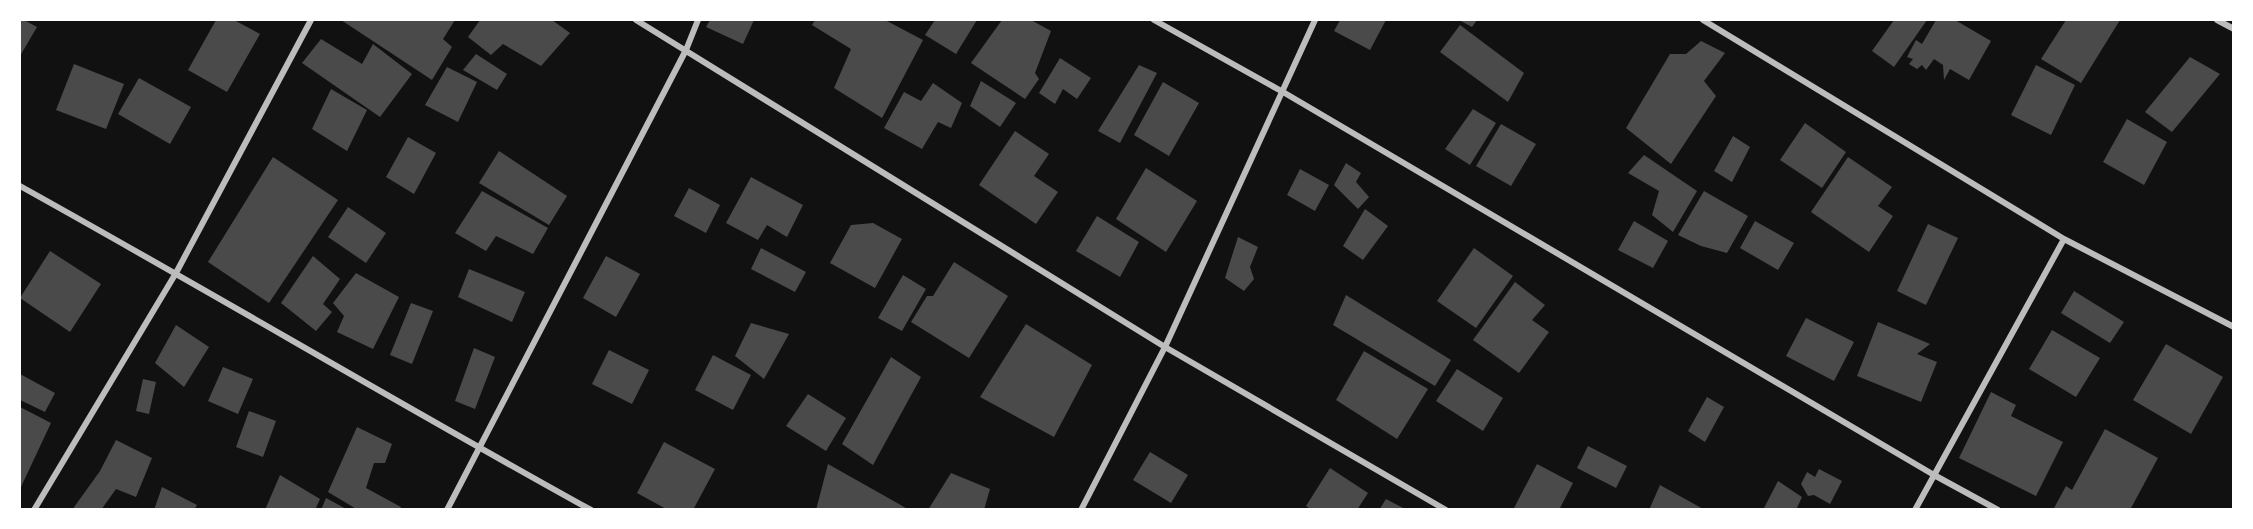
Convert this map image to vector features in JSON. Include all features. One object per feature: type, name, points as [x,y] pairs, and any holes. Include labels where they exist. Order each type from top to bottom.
[{"type":"street","points":[[34,510],[176,273],[311,20]]},
{"type":"street","points":[[636,20],[1165,347],[1446,510]]},
{"type":"street","points":[[447,510],[686,50],[698,20]]},
{"type":"street","points":[[1154,20],[1283,92],[1934,475],[1998,510]]},
{"type":"street","points":[[1082,510],[1165,347],[1315,20]]},
{"type":"street","points":[[1703,20],[2064,239],[2234,327]]},
{"type":"street","points":[[2217,20],[2234,29]]},
{"type":"street","points":[[20,186],[591,510]]},
{"type":"street","points":[[1915,510],[2064,239]]},
{"type":"building","points":[[20,20],[37,27],[20,56]]},
{"type":"building","points":[[216,20],[234,20],[260,34],[227,92],[188,70]]},
{"type":"building","points":[[341,20],[455,20],[443,39],[452,47],[432,80]]},
{"type":"building","points":[[480,20],[552,20],[570,33],[541,66],[503,44],[491,55],[468,37]]},
{"type":"building","points":[[710,20],[754,20],[743,44],[706,27]]},
{"type":"building","points":[[815,20],[885,20],[923,40],[882,118],[834,88],[851,49],[812,25]]},
{"type":"building","points":[[935,20],[977,20],[956,54],[925,35]]},
{"type":"building","points":[[1002,20],[1031,20],[1051,31],[1035,73],[1039,79],[1025,99],[971,63]]},
{"type":"building","points":[[1340,20],[1386,20],[1370,50],[1334,31]]},
{"type":"building","points":[[1459,20],[1477,20],[1472,27]]},
{"type":"building","points":[[1894,20],[1927,20],[1894,67],[1872,51]]},
{"type":"building","points":[[1936,20],[1955,20],[1991,41],[1969,80],[1950,69],[1944,80],[1943,65],[1934,59],[1926,70],[1922,65],[1917,69],[1909,64],[1913,59],[1907,57],[1916,40],[1922,44]]},
{"type":"building","points":[[2066,20],[2120,20],[2081,83],[2041,59]]},
{"type":"building","points":[[1460,25],[1524,73],[1508,102],[1440,52]]},
{"type":"building","points":[[321,39],[362,64],[373,44],[412,74],[380,117],[302,63]]},
{"type":"building","points":[[1701,41],[1725,53],[1704,81],[1716,96],[1671,164],[1626,128],[1670,54],[1686,54]]},
{"type":"building","points":[[476,54],[507,74],[497,90],[463,70]]},
{"type":"building","points":[[2190,57],[2220,74],[2172,132],[2145,112]]},
{"type":"building","points":[[1060,58],[1091,78],[1077,99],[1063,89],[1055,104],[1039,93]]},
{"type":"building","points":[[74,64],[124,84],[106,129],[56,110]]},
{"type":"building","points":[[1139,65],[1157,73],[1120,143],[1098,131]]},
{"type":"building","points":[[2036,65],[2075,85],[2051,135],[2011,115]]},
{"type":"building","points":[[447,67],[477,82],[458,122],[425,105]]},
{"type":"building","points":[[139,78],[191,107],[170,144],[118,114]]},
{"type":"building","points":[[981,81],[1016,103],[1000,127],[970,106]]},
{"type":"building","points":[[1163,82],[1199,103],[1169,156],[1134,135]]},
{"type":"building","points":[[933,83],[962,103],[951,128],[938,122],[922,149],[884,128],[904,92],[921,101]]},
{"type":"building","points":[[331,89],[367,110],[347,151],[312,129]]},
{"type":"building","points":[[1473,109],[1496,123],[1470,165],[1445,149]]},
{"type":"building","points":[[2127,119],[2167,142],[2144,185],[2103,162]]},
{"type":"building","points":[[1805,123],[1846,152],[1822,188],[1780,160]]},
{"type":"building","points":[[1501,124],[1536,144],[1511,186],[1476,166]]},
{"type":"building","points":[[1015,131],[1049,154],[1034,176],[1058,192],[1036,224],[979,185]]},
{"type":"building","points":[[1733,136],[1750,147],[1732,182],[1714,171]]},
{"type":"building","points":[[408,137],[436,153],[414,194],[386,177]]},
{"type":"building","points":[[499,151],[567,196],[549,225],[479,183]]},
{"type":"building","points":[[1644,155],[1697,191],[1673,232],[1652,215],[1659,191],[1628,173]]},
{"type":"building","points":[[273,157],[338,200],[269,303],[208,262]]},
{"type":"building","points":[[1848,157],[1892,187],[1878,206],[1893,216],[1869,252],[1811,212]]},
{"type":"building","points":[[1346,163],[1361,173],[1356,182],[1369,197],[1358,209],[1334,185]]},
{"type":"building","points":[[1146,168],[1197,201],[1166,252],[1116,219]]},
{"type":"building","points":[[1300,169],[1329,185],[1315,211],[1287,195]]},
{"type":"building","points":[[751,177],[803,205],[787,237],[767,225],[758,240],[726,223]]},
{"type":"building","points":[[689,188],[720,205],[706,233],[674,216]]},
{"type":"building","points":[[482,191],[548,228],[533,254],[496,236],[486,251],[455,233]]},
{"type":"building","points":[[1704,191],[1748,216],[1727,253],[1701,246],[1678,235]]},
{"type":"building","points":[[348,207],[386,233],[366,263],[328,237]]},
{"type":"building","points":[[1365,209],[1388,226],[1363,260],[1343,246]]},
{"type":"building","points":[[1097,216],[1139,242],[1120,277],[1076,251]]},
{"type":"building","points":[[1634,221],[1668,241],[1653,268],[1618,250]]},
{"type":"building","points":[[1755,221],[1794,243],[1778,270],[1740,248]]},
{"type":"building","points":[[873,223],[902,239],[875,288],[830,263],[851,225]]},
{"type":"building","points":[[1928,224],[1958,238],[1926,305],[1897,291]]},
{"type":"building","points":[[1238,237],[1258,247],[1250,267],[1254,279],[1244,291],[1225,278]]},
{"type":"building","points":[[761,248],[806,272],[795,292],[751,269]]},
{"type":"building","points":[[1474,248],[1513,276],[1476,328],[1437,301]]},
{"type":"building","points":[[50,251],[101,284],[70,332],[20,298]]},
{"type":"building","points":[[313,256],[340,279],[323,304],[332,312],[316,331],[281,303]]},
{"type":"building","points":[[606,256],[640,274],[616,317],[583,298]]},
{"type":"building","points":[[954,262],[1008,296],[969,358],[911,322],[927,296],[933,296]]},
{"type":"building","points":[[469,269],[525,292],[512,322],[458,297]]},
{"type":"building","points":[[356,273],[399,297],[373,349],[337,332],[344,316],[333,303]]},
{"type":"building","points":[[903,275],[926,289],[902,331],[878,318]]},
{"type":"building","points":[[1515,282],[1545,305],[1532,320],[1549,332],[1519,373],[1473,340]]},
{"type":"building","points":[[2074,291],[2124,322],[2110,343],[2061,313]]},
{"type":"building","points":[[1346,295],[1451,360],[1435,386],[1333,325]]},
{"type":"building","points":[[411,303],[433,311],[412,364],[390,355]]},
{"type":"building","points":[[1806,318],[1854,342],[1834,381],[1786,356]]},
{"type":"building","points":[[1878,322],[1930,344],[1917,354],[1937,362],[1921,402],[1857,376]]},
{"type":"building","points":[[751,323],[789,334],[764,379],[735,356]]},
{"type":"building","points":[[1026,324],[1092,365],[1054,437],[980,397]]},
{"type":"building","points":[[176,325],[209,347],[184,387],[155,363]]},
{"type":"building","points":[[2052,330],[2100,358],[2076,397],[2029,369]]},
{"type":"building","points":[[2166,344],[2223,377],[2191,434],[2133,400]]},
{"type":"building","points":[[474,348],[495,357],[475,409],[455,401]]},
{"type":"building","points":[[609,350],[649,370],[632,404],[592,384]]},
{"type":"building","points":[[1364,351],[1428,389],[1397,439],[1336,400]]},
{"type":"building","points":[[713,355],[751,375],[733,410],[695,390]]},
{"type":"building","points":[[891,357],[921,377],[873,465],[842,444]]},
{"type":"building","points":[[223,367],[253,379],[238,414],[208,401]]},
{"type":"building","points":[[1457,369],[1503,398],[1483,431],[1436,401]]},
{"type":"building","points":[[20,374],[55,393],[45,412],[20,400]]},
{"type":"building","points":[[143,379],[156,382],[149,414],[136,411]]},
{"type":"building","points":[[1991,392],[2016,405],[2011,416],[2063,442],[2036,496],[1959,458]]},
{"type":"building","points":[[808,394],[846,418],[826,451],[786,426]]},
{"type":"building","points":[[1707,397],[1724,407],[1705,442],[1688,431]]},
{"type":"building","points":[[20,407],[51,423],[20,489]]},
{"type":"building","points":[[249,411],[276,421],[263,457],[236,447]]},
{"type":"building","points":[[357,427],[392,444],[385,463],[374,463],[366,488],[401,507],[400,510],[358,510],[328,492]]},
{"type":"building","points":[[2105,429],[2158,458],[2130,510],[2053,510],[2066,486],[2072,490]]},
{"type":"building","points":[[116,440],[152,458],[136,497],[116,489],[101,510],[72,510],[100,471]]},
{"type":"building","points":[[664,442],[715,469],[693,510],[668,510],[637,493]]},
{"type":"building","points":[[1588,446],[1627,466],[1616,488],[1577,468]]},
{"type":"building","points":[[1150,452],[1188,475],[1171,503],[1133,480]]},
{"type":"building","points":[[828,464],[899,504],[909,510],[816,510]]},
{"type":"building","points":[[1537,464],[1573,483],[1559,510],[1513,510]]},
{"type":"building","points":[[1330,468],[1368,493],[1357,510],[1312,510],[1306,506]]},
{"type":"building","points":[[1819,469],[1842,481],[1830,504],[1814,495],[1808,496],[1801,484],[1807,472],[1815,477]]},
{"type":"building","points":[[951,473],[990,489],[984,510],[928,510]]},
{"type":"building","points":[[280,475],[320,499],[315,510],[265,510]]},
{"type":"building","points":[[1778,481],[1802,497],[1796,510],[1763,510]]},
{"type":"building","points":[[1660,485],[1705,510],[1649,510]]},
{"type":"building","points":[[162,487],[197,505],[194,510],[154,510]]},
{"type":"building","points":[[326,498],[348,510],[321,510]]},
{"type":"building","points":[[1386,499],[1407,510],[1379,510]]}]
